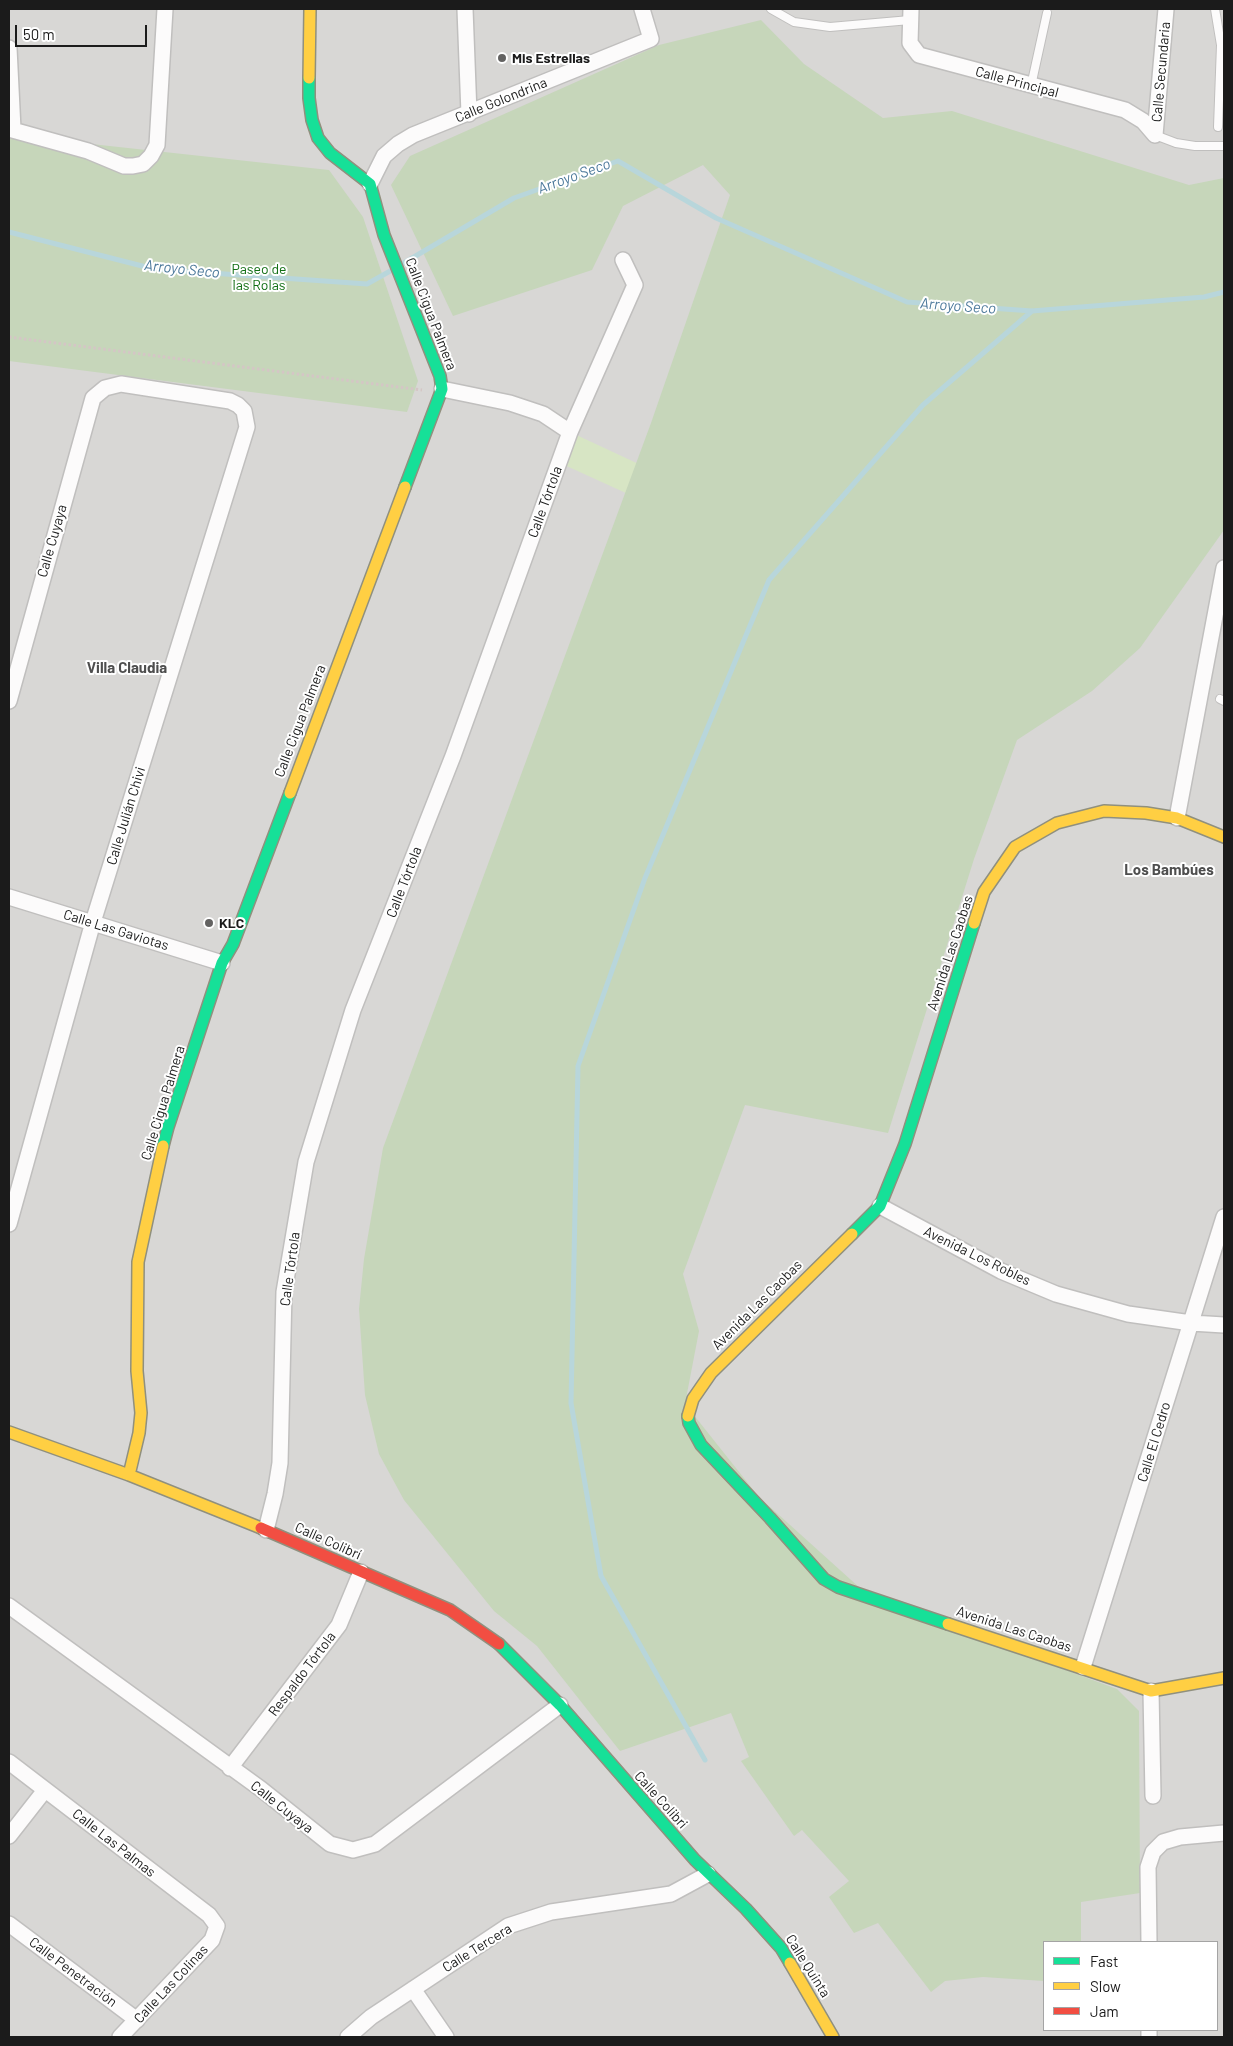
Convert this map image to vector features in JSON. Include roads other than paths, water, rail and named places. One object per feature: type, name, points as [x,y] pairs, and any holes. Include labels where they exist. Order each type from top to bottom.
[{"type":"street","points":[[9,48],[11,129],[88,151],[124,166],[143,164],[157,146],[165,9]]},
{"type":"street","points":[[310,9],[309,98],[312,120],[318,138],[330,153],[370,184]]},
{"type":"street","points":[[465,9],[469,114]]},
{"type":"street","name":"Calle Golondrina","points":[[370,184],[384,156],[398,144],[413,135],[651,39],[642,9]]},
{"type":"street","name":"Calle Secundaria","points":[[1156,135],[1166,9]]},
{"type":"street","name":"Calle Principal","points":[[911,14],[910,43],[919,55],[1125,110],[1143,121],[1156,135]]},
{"type":"street","name":"Calle Cigua Palmera","points":[[129,1475],[139,1433],[141,1413],[137,1371],[138,1262],[168,1127],[222,963],[232,944],[442,389],[440,376],[384,235],[370,184]]},
{"type":"street","name":"Calle Tórtola","points":[[266,1530],[280,1463],[284,1292],[306,1162],[354,1010],[453,756],[570,432],[635,285],[623,260]]},
{"type":"street","name":"Calle Julián Chivi","points":[[9,1224],[93,922],[247,427],[244,411],[230,401],[121,384],[105,388]]},
{"type":"street","name":"Calle Cuyaya","points":[[9,701],[21,651],[93,398],[105,388]]},
{"type":"street","points":[[442,389],[510,403],[543,414],[570,432]]},
{"type":"street","points":[[1177,818],[1224,568]]},
{"type":"street","name":"Avenida Las Caobas","points":[[1224,837],[1177,818],[1146,812],[1104,811],[1058,822],[1015,847],[984,892],[905,1144],[880,1206],[711,1373],[690,1406],[688,1415],[689,1423],[701,1445],[824,1579],[847,1590],[1151,1691],[1224,1678]]},
{"type":"street","name":"Calle Las Gaviotas","points":[[9,897],[222,963]]},
{"type":"street","name":"Avenida Los Robles","points":[[880,1206],[1001,1271],[1056,1294],[1128,1314],[1191,1323],[1224,1325]]},
{"type":"street","name":"Calle El Cedro","points":[[1083,1667],[1224,1217]]},
{"type":"street","name":"Calle Colibrí","points":[[9,1432],[129,1475],[266,1530],[450,1610],[498,1643],[560,1705],[593,1743]]},
{"type":"street","name":"Respaldo Tórtola","points":[[230,1768],[339,1626],[361,1572]]},
{"type":"street","name":"Calle Cuyaya","points":[[9,1606],[261,1789],[330,1844],[352,1850],[375,1844],[560,1705]]},
{"type":"street","points":[[1151,1691],[1153,1796]]},
{"type":"street","name":"Calle Colibri","points":[[593,1743],[708,1874]]},
{"type":"street","name":"Calle Las Palmas","points":[[9,1762],[208,1915],[217,1926]]},
{"type":"street","points":[[9,1836],[45,1790]]},
{"type":"street","points":[[1149,1941],[1148,1867],[1154,1852],[1163,1842],[1180,1837],[1224,1833]]},
{"type":"street","name":"Calle Tercera","points":[[348,2037],[371,2017],[508,1926],[551,1912],[671,1894],[708,1874]]},
{"type":"street","name":"Calle Quinta","points":[[708,1874],[746,1909],[781,1948],[833,2037]]},
{"type":"street","name":"Calle Penetración","points":[[9,1924],[137,2020]]},
{"type":"street","name":"Calle Las Colinas","points":[[120,2037],[212,1940],[217,1926]]},
{"type":"street","points":[[413,1989],[446,2037]]},
{"type":"lane","points":[[771,9],[794,22],[830,27],[911,14]]},
{"type":"lane","points":[[1214,9],[1223,44],[1218,127]]},
{"type":"lane","points":[[1031,86],[1047,13]]},
{"type":"lane","points":[[1156,135],[1176,143],[1195,146],[1224,146]]},
{"type":"waterway","name":"Arroyo Seco","points":[[402,264],[514,198],[618,161],[716,218],[907,302],[1032,311],[1204,297],[1224,292]]},
{"type":"waterway","name":"Arroyo Seco","points":[[9,232],[154,269],[367,284],[392,270]]},
{"type":"waterway","points":[[705,1760],[601,1576],[571,1403],[578,1066],[645,878],[769,580],[923,405],[1032,311]]},
{"type":"place","name":"Mis Estrellas","points":[[502,58]]},
{"type":"place","name":"KLC","points":[[209,923]]},
{"type":"district","name":"Villa Claudia","points":[[127,668]]},
{"type":"district","name":"Los Bambúes","points":[[1169,870]]},
{"type":"park label","name":"Paseo de las Rolas","points":[[259,278]]}]
